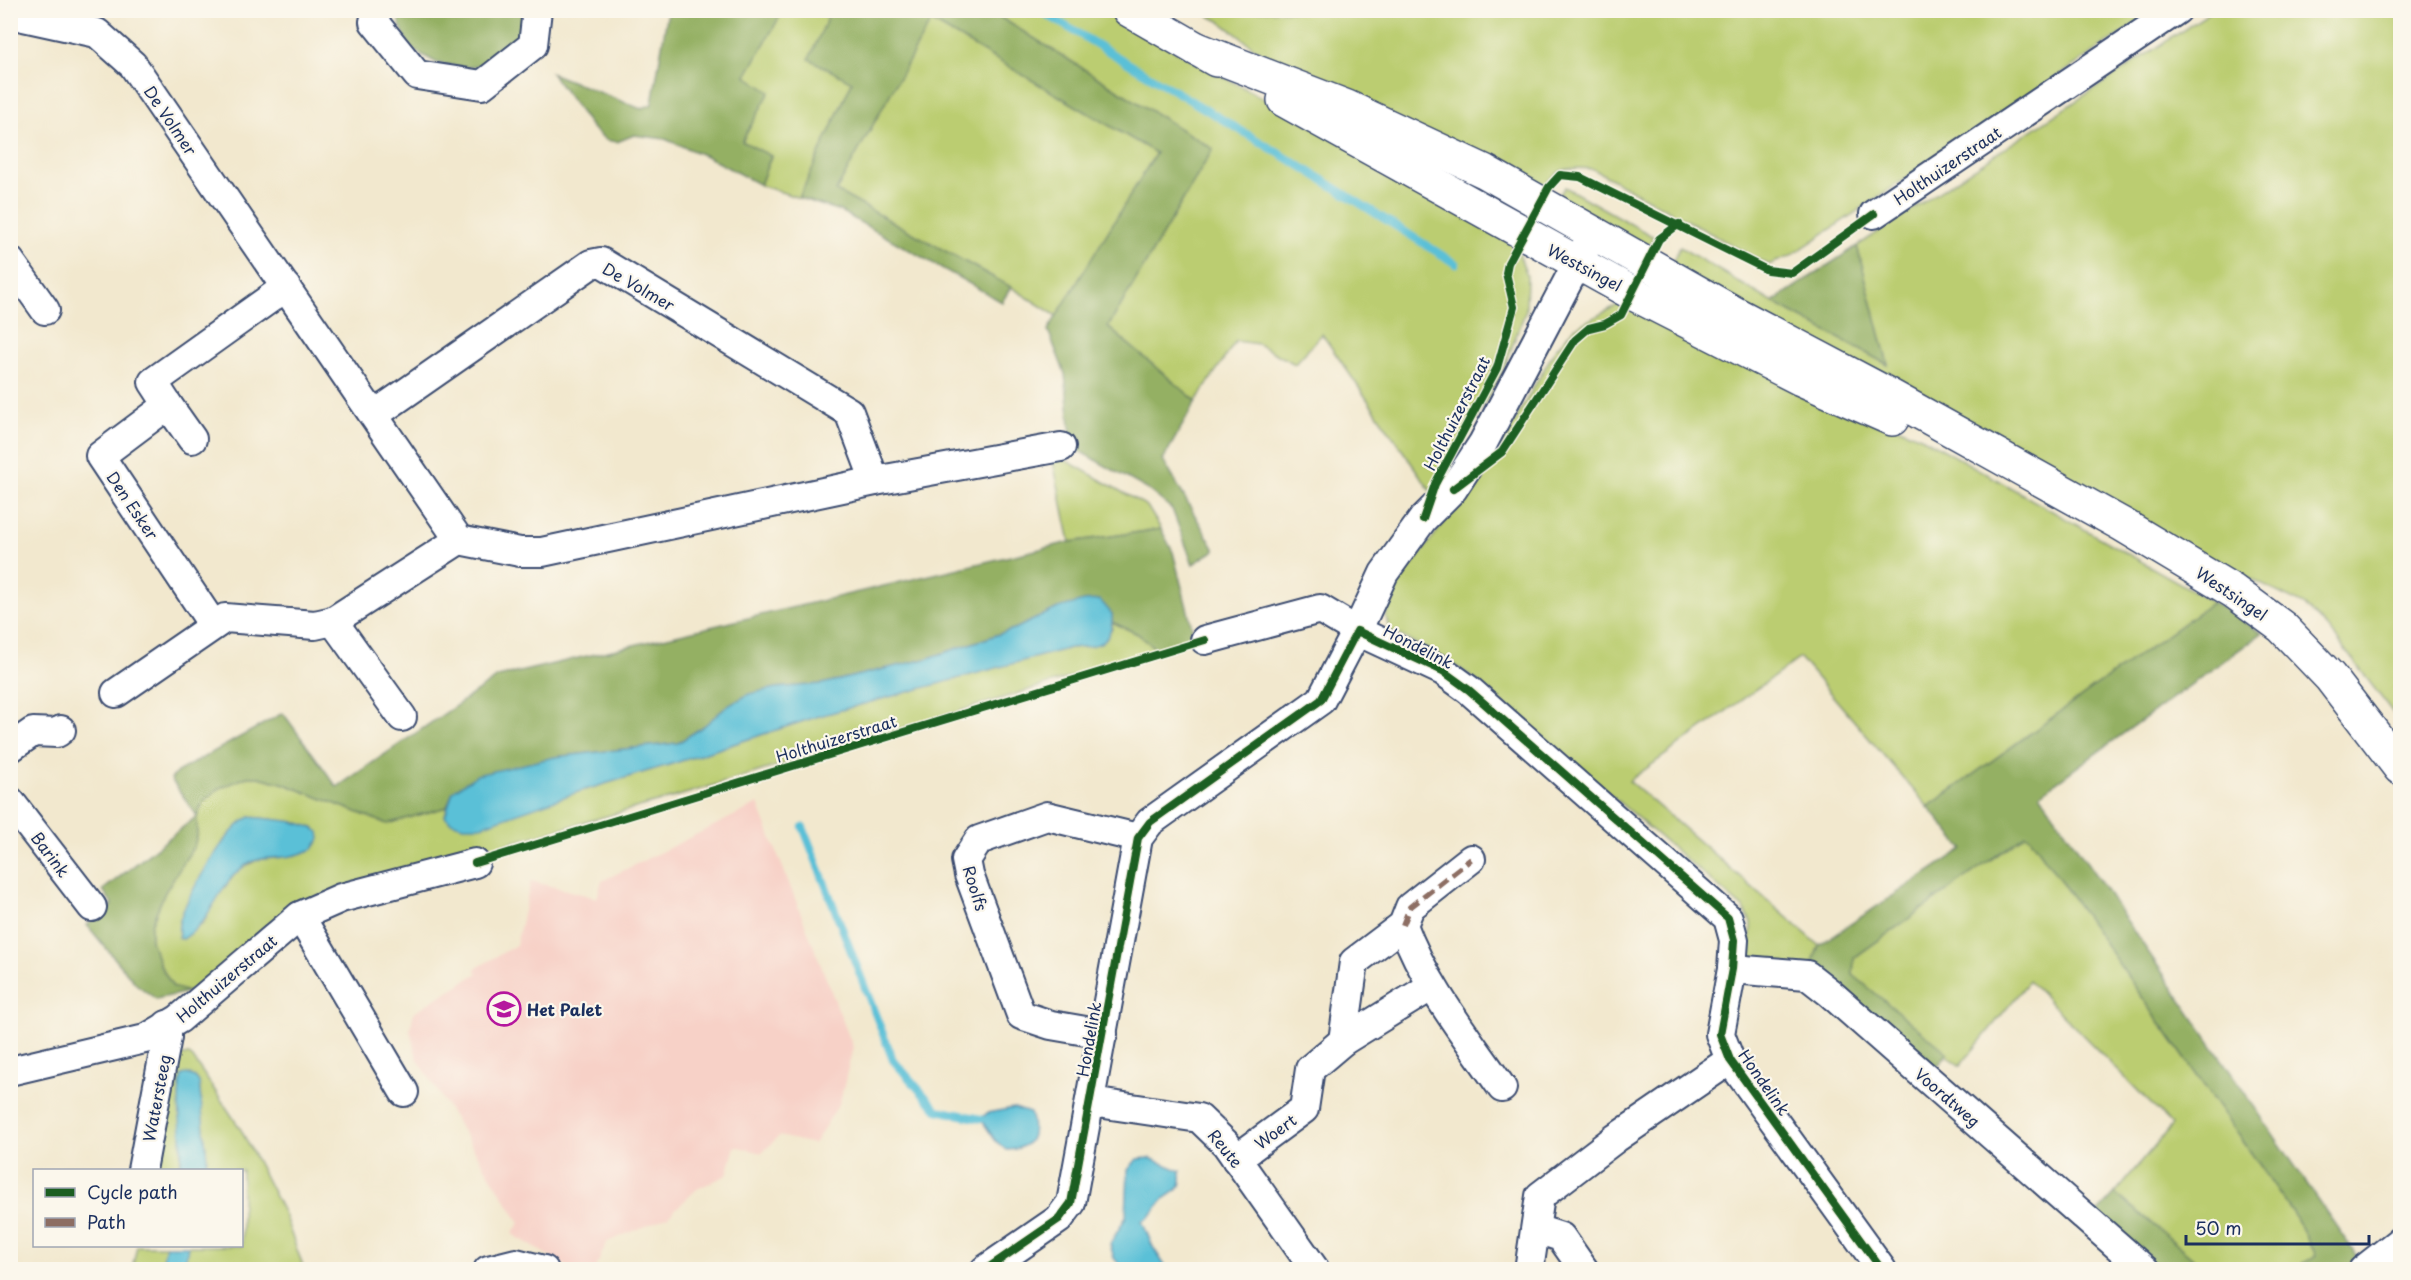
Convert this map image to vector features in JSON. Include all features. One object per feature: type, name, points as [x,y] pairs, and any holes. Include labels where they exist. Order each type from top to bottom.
[{"type":"main road","name":"Westsingel","points":[[1129,10],[1324,124],[1578,264],[1801,379],[1947,443],[2022,468]]},
{"type":"main road","name":"Westsingel","points":[[1197,49],[1347,107],[1484,171],[1736,314],[2123,525],[2233,591],[2282,627],[2330,677],[2400,768]]},
{"type":"street","points":[[376,10],[374,22],[417,75],[482,85],[533,45],[537,10]]},
{"type":"street","name":"Holthuizerstraat","points":[[1874,214],[2178,10]]},
{"type":"street","name":"De Volmer","points":[[10,14],[98,33],[133,64],[459,540]]},
{"type":"street","name":"Holthuizerstraat","points":[[1358,631],[1384,573],[1423,519],[1452,489],[1483,443],[1593,233]]},
{"type":"street","points":[[10,261],[45,310]]},
{"type":"street","name":"De Volmer","points":[[374,415],[591,264],[601,262],[849,412],[875,481]]},
{"type":"street","points":[[192,439],[153,382],[286,287]]},
{"type":"street","name":"Den Esker","points":[[168,405],[100,456],[213,624]]},
{"type":"street","points":[[116,693],[213,624],[225,618],[315,625],[333,621],[459,540],[519,552],[542,552],[875,481],[1061,447]]},
{"type":"street","name":"Hondelink","points":[[1205,640],[1320,609],[1358,631],[1443,671],[1469,690],[1728,918],[1734,940],[1732,969],[1720,1034],[1730,1060],[1882,1269]]},
{"type":"street","points":[[333,621],[402,717]]},
{"type":"street","name":"Hondelink","points":[[985,1269],[1059,1220],[1071,1203],[1138,838],[1150,822],[1321,700],[1358,631]]},
{"type":"street","points":[[10,748],[33,732],[57,733],[62,730]]},
{"type":"street","name":"Barink","points":[[10,801],[92,908]]},
{"type":"street","name":"Roolfs","points":[[1103,1034],[1051,1025],[1021,1015],[969,875],[966,860],[979,840],[1047,816],[1138,838]]},
{"type":"street","points":[[1343,1041],[1354,962],[1403,925],[1410,907],[1471,859]]},
{"type":"street","name":"Holthuizerstraat","points":[[10,1071],[145,1039],[179,1019],[300,916],[341,898],[475,862]]},
{"type":"street","points":[[300,916],[404,1092]]},
{"type":"street","points":[[1403,925],[1414,956],[1432,986],[1502,1088]]},
{"type":"street","name":"Voordtweg","points":[[1732,969],[1807,975],[2145,1269]]},
{"type":"street","name":"Woert","points":[[1236,1159],[1304,1109],[1310,1069],[1343,1041],[1432,986]]},
{"type":"street","name":"Watersteeg","points":[[142,1169],[167,1037],[167,1025]]},
{"type":"street","points":[[1529,1269],[1540,1196],[1616,1138],[1730,1060]]},
{"type":"street","name":"Reute","points":[[1091,1102],[1199,1118],[1226,1144],[1315,1269]]},
{"type":"street","points":[[1536,1229],[1561,1237],[1584,1269]]},
{"type":"street","points":[[2363,1269],[2400,1240]]},
{"type":"street","points":[[488,1269],[516,1263],[544,1269]]},
{"type":"shaded area","points":[[758,804],[853,1047],[840,1102],[814,1144],[779,1136],[762,1153],[735,1146],[727,1175],[697,1189],[667,1217],[607,1242],[595,1269],[571,1269],[512,1234],[520,1223],[417,1058],[410,1030],[414,1012],[478,973],[475,969],[516,945],[531,881],[597,898],[602,881]]},
{"type":"green space","points":[[398,11],[528,11],[524,35],[495,62],[465,68],[437,63],[410,48],[400,25]]},
{"type":"green space","points":[[668,11],[783,11],[746,76],[770,92],[742,141],[771,156],[760,185],[708,157],[665,139],[634,135],[617,142],[606,140],[592,128],[551,73],[641,109],[652,104]]},
{"type":"green space","points":[[783,11],[814,11],[828,17],[852,82],[799,198],[760,185],[771,156],[742,142],[769,92],[745,77]]},
{"type":"green space","points":[[814,11],[990,11],[1213,149],[1108,327],[1196,401],[1163,460],[1215,550],[1193,564],[1172,509],[1147,489],[1072,447],[1065,374],[1048,330],[1156,153],[931,21],[836,191],[1011,287],[1002,302],[840,211],[799,198],[852,82],[809,59],[828,17]]},
{"type":"green space","points":[[990,11],[1102,11],[1272,103],[1480,223],[1517,248],[1527,276],[1526,310],[1502,373],[1432,493],[1322,334],[1295,364],[1258,344],[1236,341],[1196,401],[1108,327],[1213,149]]},
{"type":"green space","points":[[1199,11],[2155,11],[1789,257],[1768,265],[1593,169],[1574,168],[1562,171],[1551,178],[1539,192],[1298,81],[1219,21]]},
{"type":"green space","points":[[2212,11],[2400,11],[2400,722],[2330,630],[2304,605],[2128,519],[1670,266],[1680,247],[1772,302],[1888,365],[1857,246]]},
{"type":"green space","points":[[931,21],[1156,153],[1058,317],[1011,287],[836,191]]},
{"type":"green space","points":[[1565,187],[1654,237],[1646,254],[1554,201]]},
{"type":"green space","points":[[1857,246],[1888,365],[1772,302]]},
{"type":"green space","points":[[1623,302],[1800,386],[1923,438],[2213,602],[1928,807],[1800,658],[1629,781],[1819,945],[1810,971],[1750,958],[1751,922],[1743,908],[1477,681],[1448,660],[1389,630],[1386,616],[1398,584],[1496,453],[1555,350],[1574,328]]},
{"type":"green space","points":[[1051,452],[1147,506],[1161,529],[1070,542]]},
{"type":"green space","points":[[1161,529],[1173,552],[1195,639],[1158,651],[1138,634],[1112,622],[1112,614],[1058,608],[1017,628],[926,659],[822,684],[776,688],[726,707],[704,726],[678,743],[555,757],[453,791],[447,807],[387,824],[282,783],[259,777],[247,777],[220,788],[203,802],[197,816],[171,779],[177,772],[283,713],[337,787],[498,677],[1070,542]]},
{"type":"green space","points":[[2213,602],[2262,633],[2040,794],[2360,1261],[2350,1269],[2295,1269],[2316,1255],[2294,1214],[2030,837],[2025,835],[1854,958],[1853,975],[1948,1053],[1931,1075],[1810,971],[1819,945],[1963,849],[1928,807]]},
{"type":"green space","points":[[1112,622],[1138,634],[1158,651],[675,797],[320,896],[188,992],[173,987],[161,967],[151,941],[151,925],[165,892],[194,846],[197,836],[197,816],[203,802],[220,788],[247,777],[259,777],[282,783],[387,824],[447,807],[445,816],[578,792],[819,716],[1070,648],[1092,646],[1112,629]],"holes":[[[250,817],[294,822],[314,828],[277,858],[259,859],[238,870],[212,904],[204,922],[182,939],[179,938],[179,925],[191,895],[225,839]]]},
{"type":"green space","points":[[197,816],[197,836],[194,846],[165,892],[151,925],[151,941],[161,967],[173,987],[188,992],[156,999],[136,984],[87,925],[113,905],[103,890]]},
{"type":"green space","points":[[2025,835],[2030,837],[2294,1214],[2316,1255],[2295,1269],[2206,1269],[2115,1193],[2172,1125],[2029,981],[1960,1066],[1853,975],[1854,958]]},
{"type":"green space","points":[[189,1055],[193,1058],[240,1128],[284,1214],[304,1269],[184,1269],[188,1247],[243,1247],[243,1169],[204,1169],[207,1159],[199,1082],[195,1077],[179,1095],[182,1118],[180,1169],[153,1169],[175,1058]]},
{"type":"green space","points":[[2115,1193],[2206,1269],[2153,1269],[2093,1217]]},
{"type":"green space","points":[[137,1247],[166,1247],[161,1269],[132,1269]]},
{"type":"water","points":[[1100,600],[1112,614],[1112,625],[1106,638],[1095,645],[1070,648],[819,716],[578,792],[481,826],[463,826],[451,822],[445,816],[453,791],[477,775],[555,757],[678,743],[704,726],[726,707],[749,694],[776,688],[822,684],[926,659],[1017,628],[1058,608],[1084,601]]},
{"type":"water","points":[[250,817],[305,825],[319,832],[320,839],[313,849],[302,853],[259,859],[249,863],[229,880],[194,931],[183,939],[179,938],[179,926],[183,913],[198,882],[230,834]]},
{"type":"water","points":[[182,1075],[195,1077],[199,1082],[207,1159],[204,1169],[180,1169],[182,1146],[179,1099]]},
{"type":"water","points":[[1014,1108],[1030,1113],[1032,1135],[1030,1140],[1021,1147],[1006,1150],[995,1140],[981,1119],[987,1113]]},
{"type":"water","points":[[1150,1158],[1181,1171],[1179,1188],[1166,1197],[1151,1215],[1142,1221],[1153,1247],[1167,1269],[1123,1269],[1114,1258],[1110,1244],[1126,1217],[1128,1170],[1137,1159]]},
{"type":"water","points":[[166,1247],[188,1247],[184,1269],[161,1269]]},
{"type":"waterway","points":[[1039,10],[1302,167],[1456,264]]},
{"type":"waterway","points":[[803,827],[893,1060],[937,1110],[981,1119]]},
{"type":"marked path","points":[[1403,925],[1410,907],[1471,859]]},
{"type":"cycle path","points":[[1423,519],[1435,484],[1497,368],[1514,307],[1506,273],[1508,263],[1549,187],[1560,175],[1580,177],[1767,270],[1792,273],[1874,214]]},
{"type":"cycle path","points":[[1453,489],[1502,452],[1575,340],[1589,328],[1605,324],[1621,315],[1659,239],[1679,224]]},
{"type":"cycle path","points":[[985,1270],[1059,1219],[1071,1203],[1138,838],[1150,822],[1321,700],[1357,631],[1443,671],[1469,690],[1728,918],[1734,940],[1732,969],[1720,1034],[1730,1060],[1882,1270]]},
{"type":"cycle path","points":[[475,863],[1205,640]]},
{"type":"place","name":"Het Palet","points":[[504,1009]]}]
